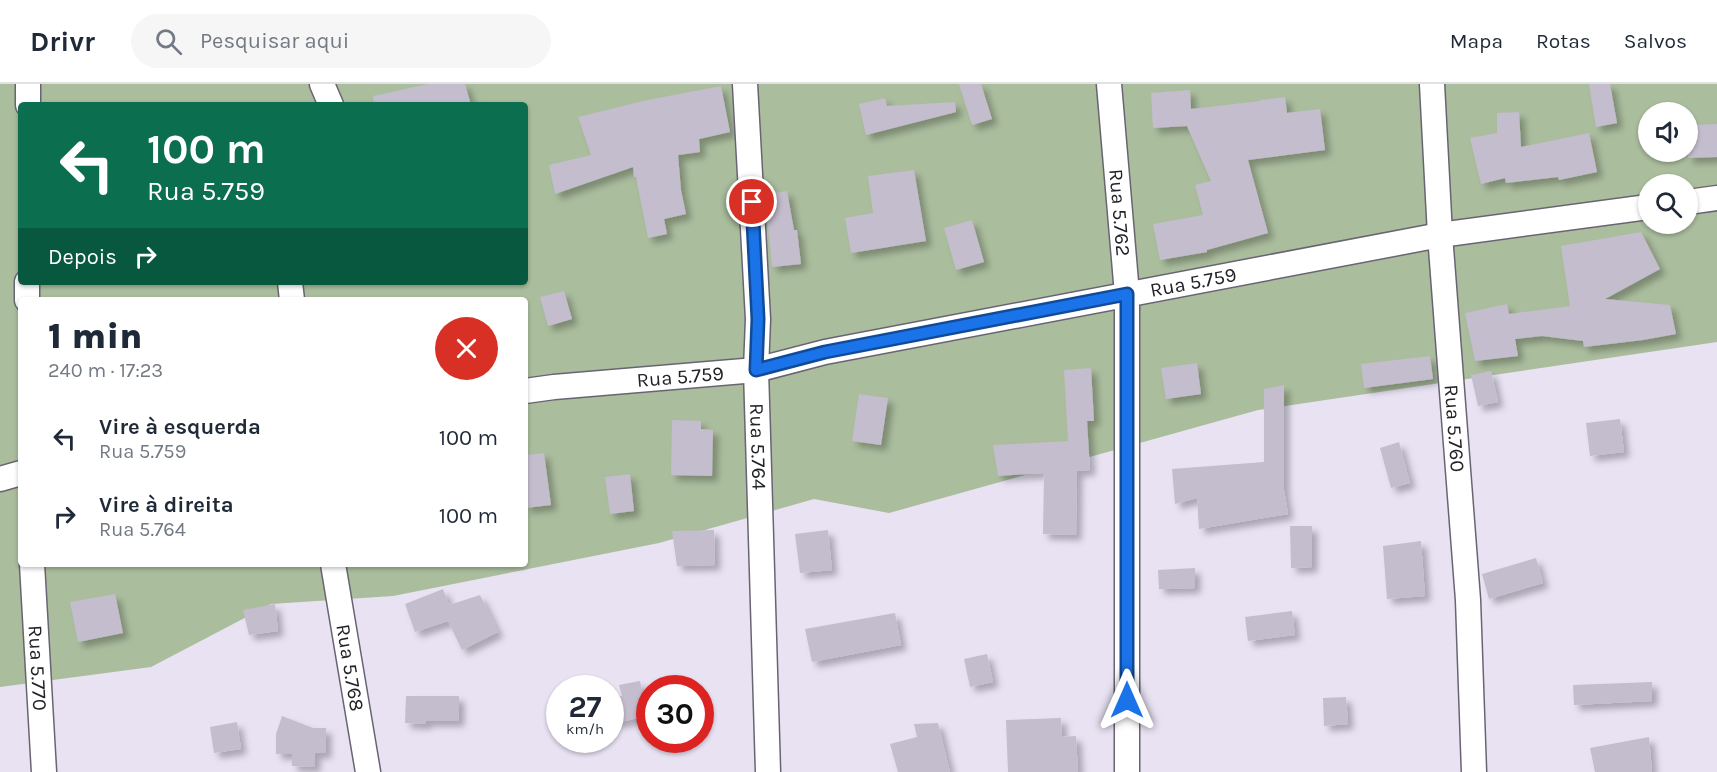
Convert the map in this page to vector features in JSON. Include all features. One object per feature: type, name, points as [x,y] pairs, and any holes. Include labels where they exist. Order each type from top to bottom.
[{"type":"street","points":[[28,84],[28,102]]},
{"type":"street","points":[[322,84],[330,102]]},
{"type":"street","name":"Rua 5.764","points":[[745,84],[758,319],[756,370],[768,772]]},
{"type":"street","name":"Rua 5.762","points":[[1109,84],[1127,294],[1127,772]]},
{"type":"street","name":"Rua 5.760","points":[[1432,84],[1440,235],[1468,600],[1474,772]]},
{"type":"street","points":[[1698,201],[1717,198]]},
{"type":"street","name":"Rua 5.759","points":[[528,391],[756,370],[825,352],[1440,235],[1638,208]]},
{"type":"street","points":[[0,478],[18,474]]},
{"type":"street","name":"Rua 5.770","points":[[32,567],[44,772]]},
{"type":"street","name":"Rua 5.768","points":[[334,567],[368,772]]},
{"type":"green space","points":[[0,84],[1717,84],[1717,342],[1258,410],[889,513],[814,499],[659,543],[393,596],[271,604],[151,667],[0,687]]},
{"type":"building","points":[[428,84],[465,84],[470,102],[374,102],[373,96]]},
{"type":"building","points":[[959,84],[981,84],[992,119],[972,125]]},
{"type":"building","points":[[1589,84],[1610,84],[1617,123],[1596,127]]},
{"type":"building","points":[[721,86],[730,132],[699,139],[700,152],[678,155],[686,214],[664,219],[667,234],[648,238],[633,167],[555,194],[549,165],[591,155],[578,117],[647,100]]},
{"type":"building","points":[[1190,90],[1191,109],[1285,97],[1287,113],[1320,109],[1325,150],[1248,160],[1268,233],[1207,250],[1207,252],[1160,260],[1153,224],[1203,215],[1195,185],[1211,181],[1187,126],[1153,128],[1151,93]]},
{"type":"building","points":[[885,98],[887,106],[955,102],[956,112],[866,135],[859,104]]},
{"type":"building","points":[[1519,112],[1521,147],[1589,133],[1597,172],[1559,180],[1558,177],[1506,183],[1505,178],[1481,184],[1470,138],[1497,133],[1497,113]]},
{"type":"building","points":[[1717,124],[1717,157],[1698,158],[1698,125]]},
{"type":"building","points":[[914,170],[926,241],[851,253],[845,218],[873,213],[868,176]]},
{"type":"building","points":[[787,191],[794,230],[797,230],[801,264],[772,267],[765,195]]},
{"type":"building","points":[[972,220],[984,262],[956,270],[944,228]]},
{"type":"building","points":[[1638,233],[1642,234],[1660,269],[1605,299],[1670,305],[1676,334],[1584,347],[1583,341],[1542,336],[1515,339],[1518,356],[1475,361],[1465,313],[1507,304],[1509,314],[1570,306],[1561,246]]},
{"type":"building","points":[[564,291],[572,319],[548,326],[540,297]]},
{"type":"building","points":[[1430,356],[1433,379],[1364,388],[1361,364]]},
{"type":"building","points":[[1197,363],[1201,394],[1166,399],[1161,368]]},
{"type":"building","points":[[1091,368],[1094,421],[1087,421],[1090,470],[1077,471],[1076,535],[1043,534],[1044,473],[998,476],[993,445],[1068,441],[1064,370]]},
{"type":"building","points":[[1491,371],[1498,402],[1478,406],[1471,375]]},
{"type":"building","points":[[1284,385],[1284,490],[1288,514],[1199,529],[1197,498],[1175,504],[1172,469],[1264,462],[1264,389]]},
{"type":"building","points":[[859,394],[888,398],[881,445],[852,441]]},
{"type":"building","points":[[1620,419],[1624,452],[1590,456],[1586,423]]},
{"type":"building","points":[[672,420],[701,421],[701,429],[713,430],[712,476],[671,475]]},
{"type":"building","points":[[1399,442],[1410,483],[1391,488],[1380,448]]},
{"type":"building","points":[[544,453],[551,505],[528,508],[528,455]]},
{"type":"building","points":[[630,474],[634,511],[610,514],[605,477]]},
{"type":"building","points":[[1290,526],[1312,526],[1312,567],[1291,568]]},
{"type":"building","points":[[714,530],[715,565],[677,566],[672,531]]},
{"type":"building","points":[[828,530],[832,570],[800,573],[795,534]]},
{"type":"building","points":[[1421,541],[1425,596],[1387,599],[1383,546]]},
{"type":"building","points":[[1536,558],[1543,583],[1489,599],[1482,574]]},
{"type":"building","points":[[1195,568],[1195,588],[1159,589],[1158,570]]},
{"type":"building","points":[[443,589],[449,605],[480,595],[498,632],[462,650],[448,621],[415,632],[405,604]]},
{"type":"building","points":[[115,594],[123,633],[78,642],[70,602]]},
{"type":"building","points":[[275,604],[278,631],[249,635],[243,610]]},
{"type":"building","points":[[1292,611],[1295,635],[1248,641],[1245,617]]},
{"type":"building","points":[[895,613],[901,645],[812,662],[805,629]]},
{"type":"building","points":[[987,654],[993,682],[970,687],[964,659]]},
{"type":"building","points":[[636,682],[636,718],[624,721],[624,684]]},
{"type":"building","points":[[1652,682],[1652,701],[1574,705],[1573,685]]},
{"type":"building","points":[[406,696],[459,696],[459,721],[405,723]]},
{"type":"building","points":[[1346,697],[1348,724],[1324,726],[1323,698]]},
{"type":"building","points":[[282,716],[313,728],[326,728],[326,753],[315,753],[315,767],[292,766],[292,754],[276,754],[276,734]]},
{"type":"building","points":[[1061,718],[1062,737],[1076,736],[1078,772],[1008,772],[1006,720]]},
{"type":"building","points":[[237,722],[241,749],[214,753],[210,727]]},
{"type":"building","points":[[938,723],[950,772],[898,772],[890,744],[917,737],[914,724]]},
{"type":"building","points":[[1649,737],[1652,772],[1595,772],[1590,748]]},
{"type":"route","points":[[752,202],[758,319],[756,370],[825,352],[1127,294],[1127,700]]}]
